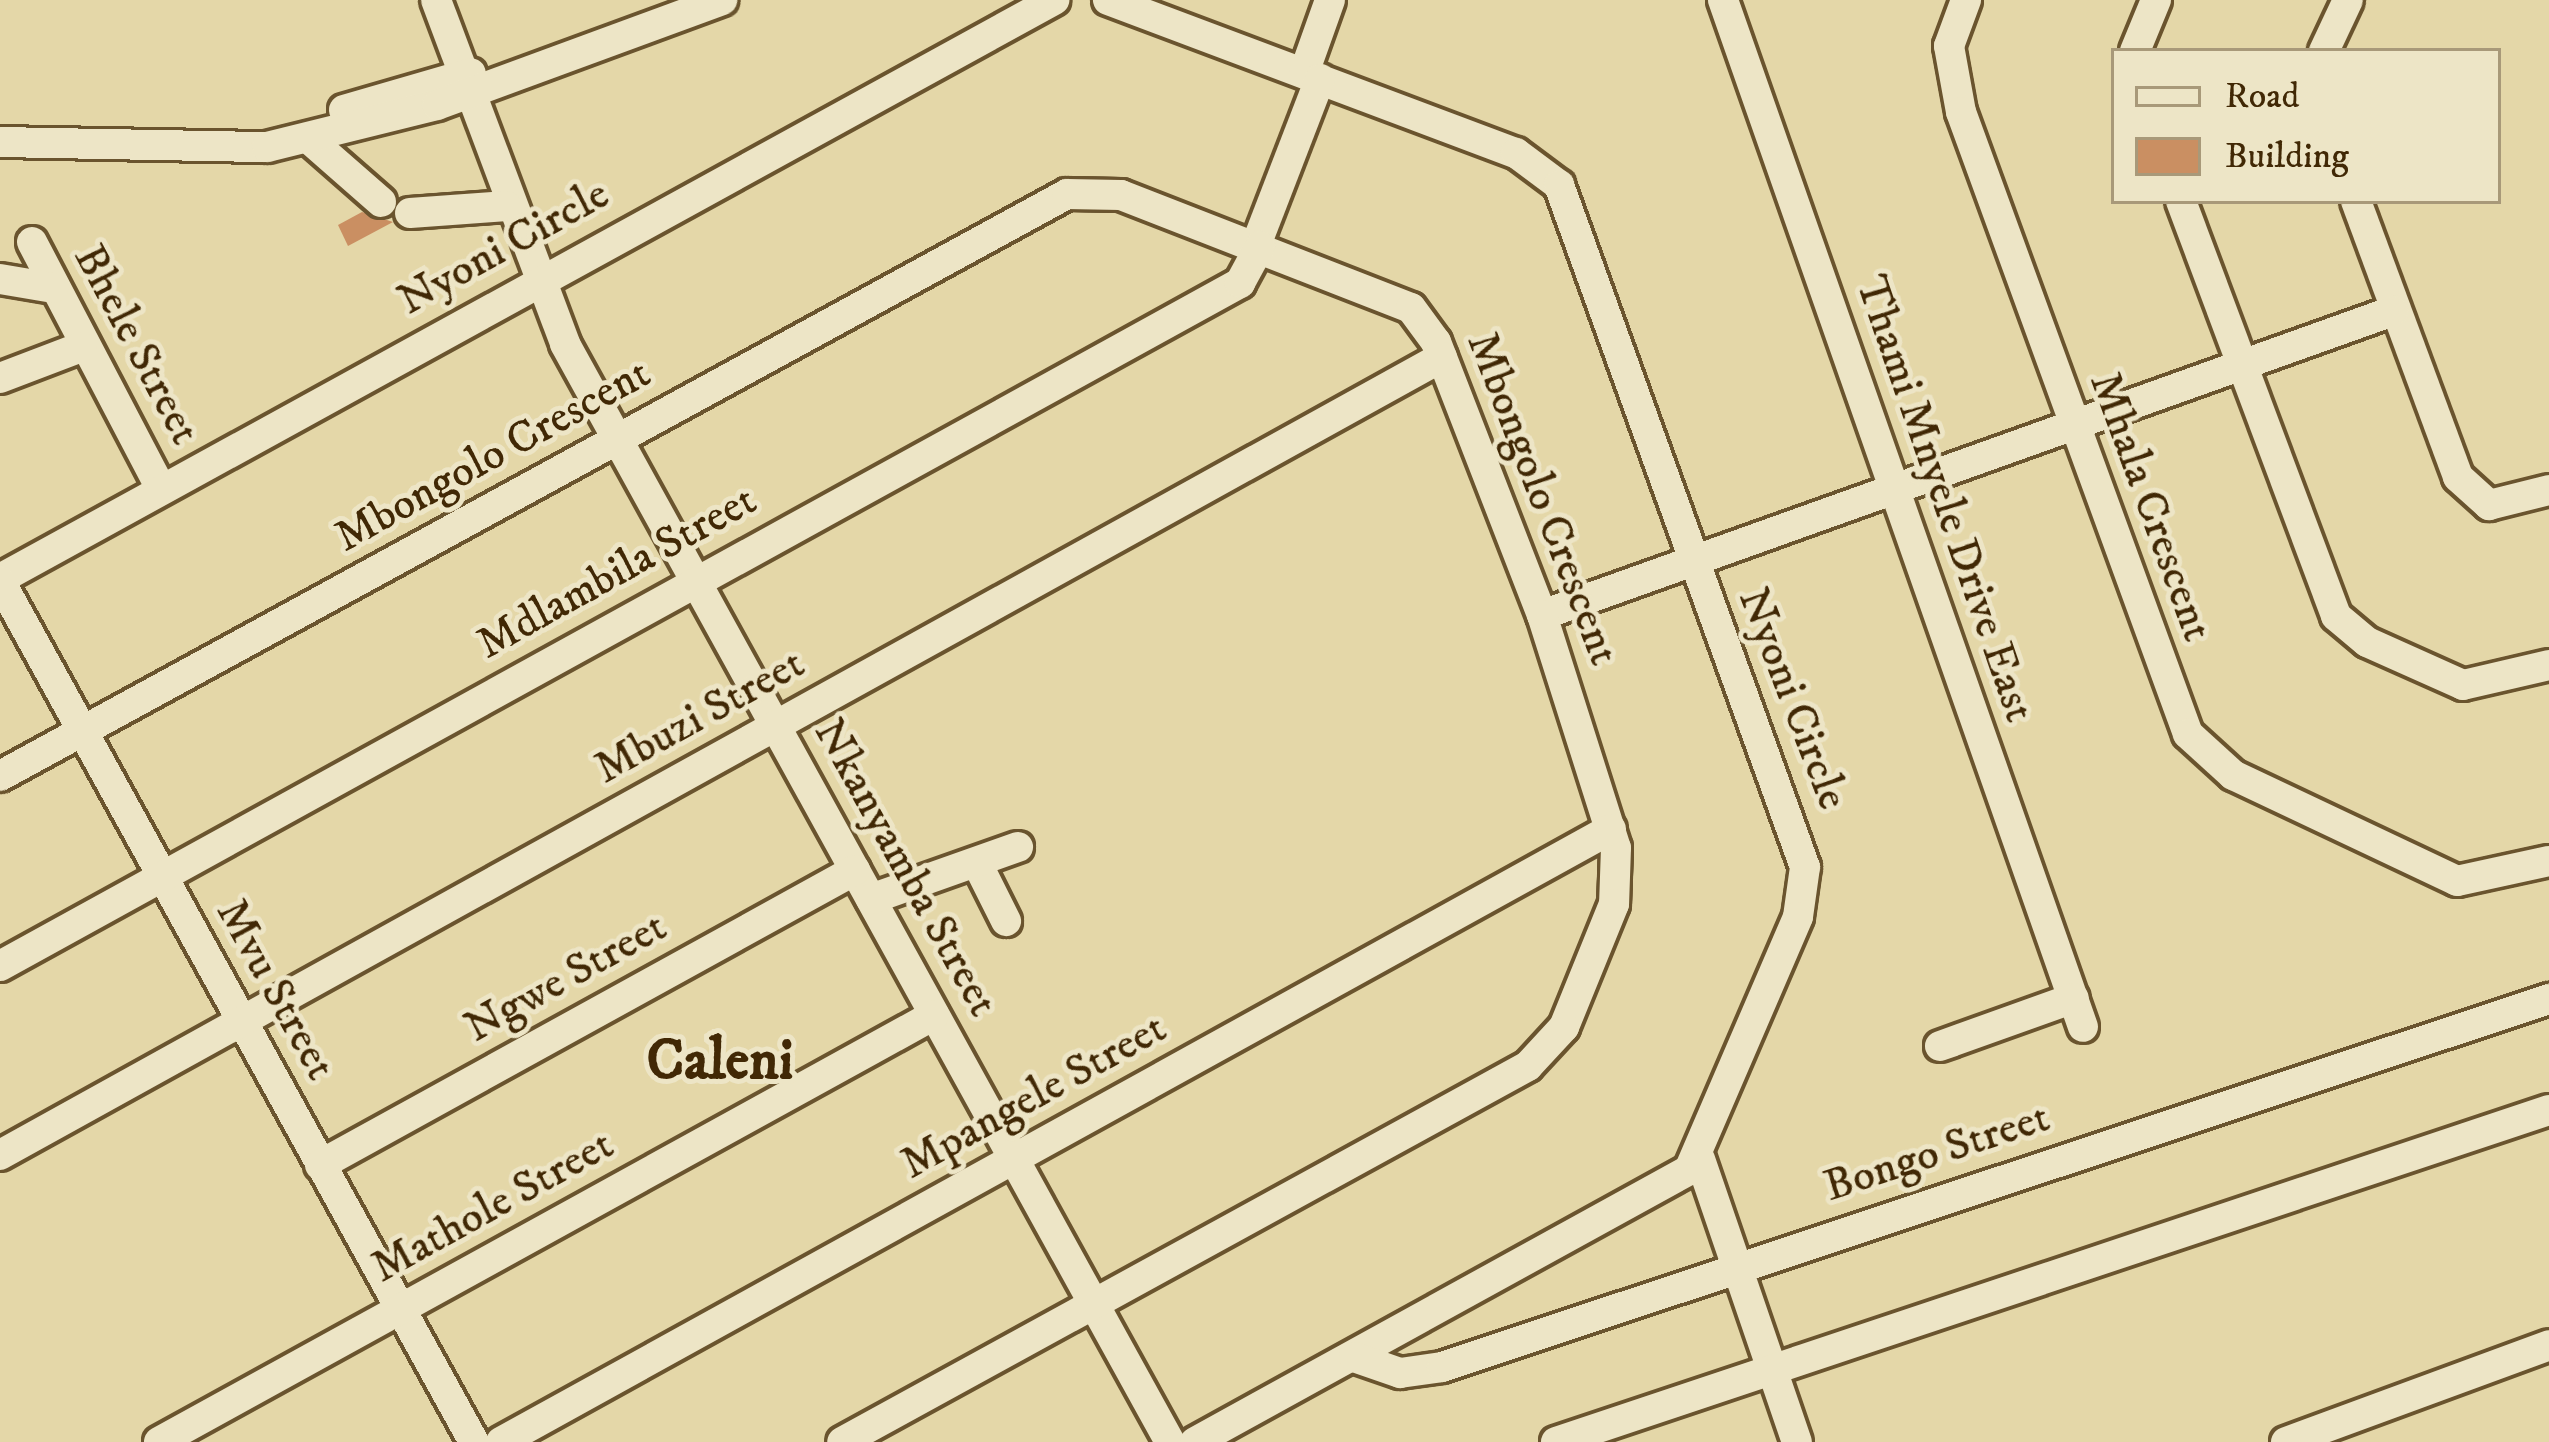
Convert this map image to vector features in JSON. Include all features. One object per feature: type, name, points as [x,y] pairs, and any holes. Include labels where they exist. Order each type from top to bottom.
[{"type":"street","name":"Nkanyamba Street","points":[[436,0],[536,283],[617,440],[1170,1442]]},
{"type":"street","points":[[0,142],[308,138],[373,124],[687,0]]},
{"type":"street","points":[[242,142],[466,84],[722,0]]},
{"type":"street","name":"Nyoni Circle","points":[[0,580],[1054,0]]},
{"type":"street","name":"Nyoni Circle","points":[[1108,0],[1516,154],[1559,185],[1806,881],[1700,1159]]},
{"type":"street","points":[[1257,254],[1312,76],[1330,0]]},
{"type":"street","name":"Thami Mnyele Drive East","points":[[1723,0],[1892,492],[2079,1013],[1940,1046]]},
{"type":"street","name":"Mhala Crescent","points":[[1966,0],[1949,46],[1953,83],[2177,715],[2203,752],[2475,884],[2549,861]]},
{"type":"street","points":[[2136,48],[2156,0]]},
{"type":"street","points":[[2325,48],[2348,0]]},
{"type":"street","points":[[308,138],[374,193],[373,124]]},
{"type":"street","name":"Mbongolo Crescent","points":[[0,776],[1078,190],[1257,254],[1301,263],[1411,308],[1442,357],[1542,616],[1611,829],[1614,904],[1548,1050],[842,1442]]},
{"type":"street","points":[[2182,204],[2344,625],[2463,685],[2549,665]]},
{"type":"street","points":[[2357,204],[2392,311],[2471,495],[2509,504],[2549,490]]},
{"type":"street","points":[[410,214],[508,206]]},
{"type":"street","name":"Bhele Street","points":[[32,242],[81,347],[161,489]]},
{"type":"street","name":"Mdlambila Street","points":[[0,966],[695,580],[1257,254]]},
{"type":"street","points":[[0,279],[53,288]]},
{"type":"street","points":[[1542,616],[2392,311]]},
{"type":"street","points":[[0,378],[81,347]]},
{"type":"street","name":"Mbuzi Street","points":[[0,1155],[1442,357]]},
{"type":"street","name":"Mvu Street","points":[[0,580],[474,1442]]},
{"type":"street","name":"Mpangele Street","points":[[501,1442],[1611,829]]},
{"type":"street","points":[[871,899],[1018,847]]},
{"type":"street","points":[[977,862],[1006,921]]},
{"type":"street","name":"Ngwe Street","points":[[320,1165],[855,870]]},
{"type":"street","name":"Bongo Street","points":[[1354,1357],[1400,1373],[1442,1367],[2549,999]]},
{"type":"street","name":"Mathole Street","points":[[159,1442],[934,1015]]},
{"type":"street","points":[[1556,1442],[2549,1111]]},
{"type":"street","points":[[1200,1441],[1700,1159],[1797,1442]]},
{"type":"street","points":[[2286,1442],[2549,1345]]},
{"type":"building","points":[[362,212],[393,222],[348,246],[338,225]]},
{"type":"district","name":"Caleni","points":[[720,1062]]}]
